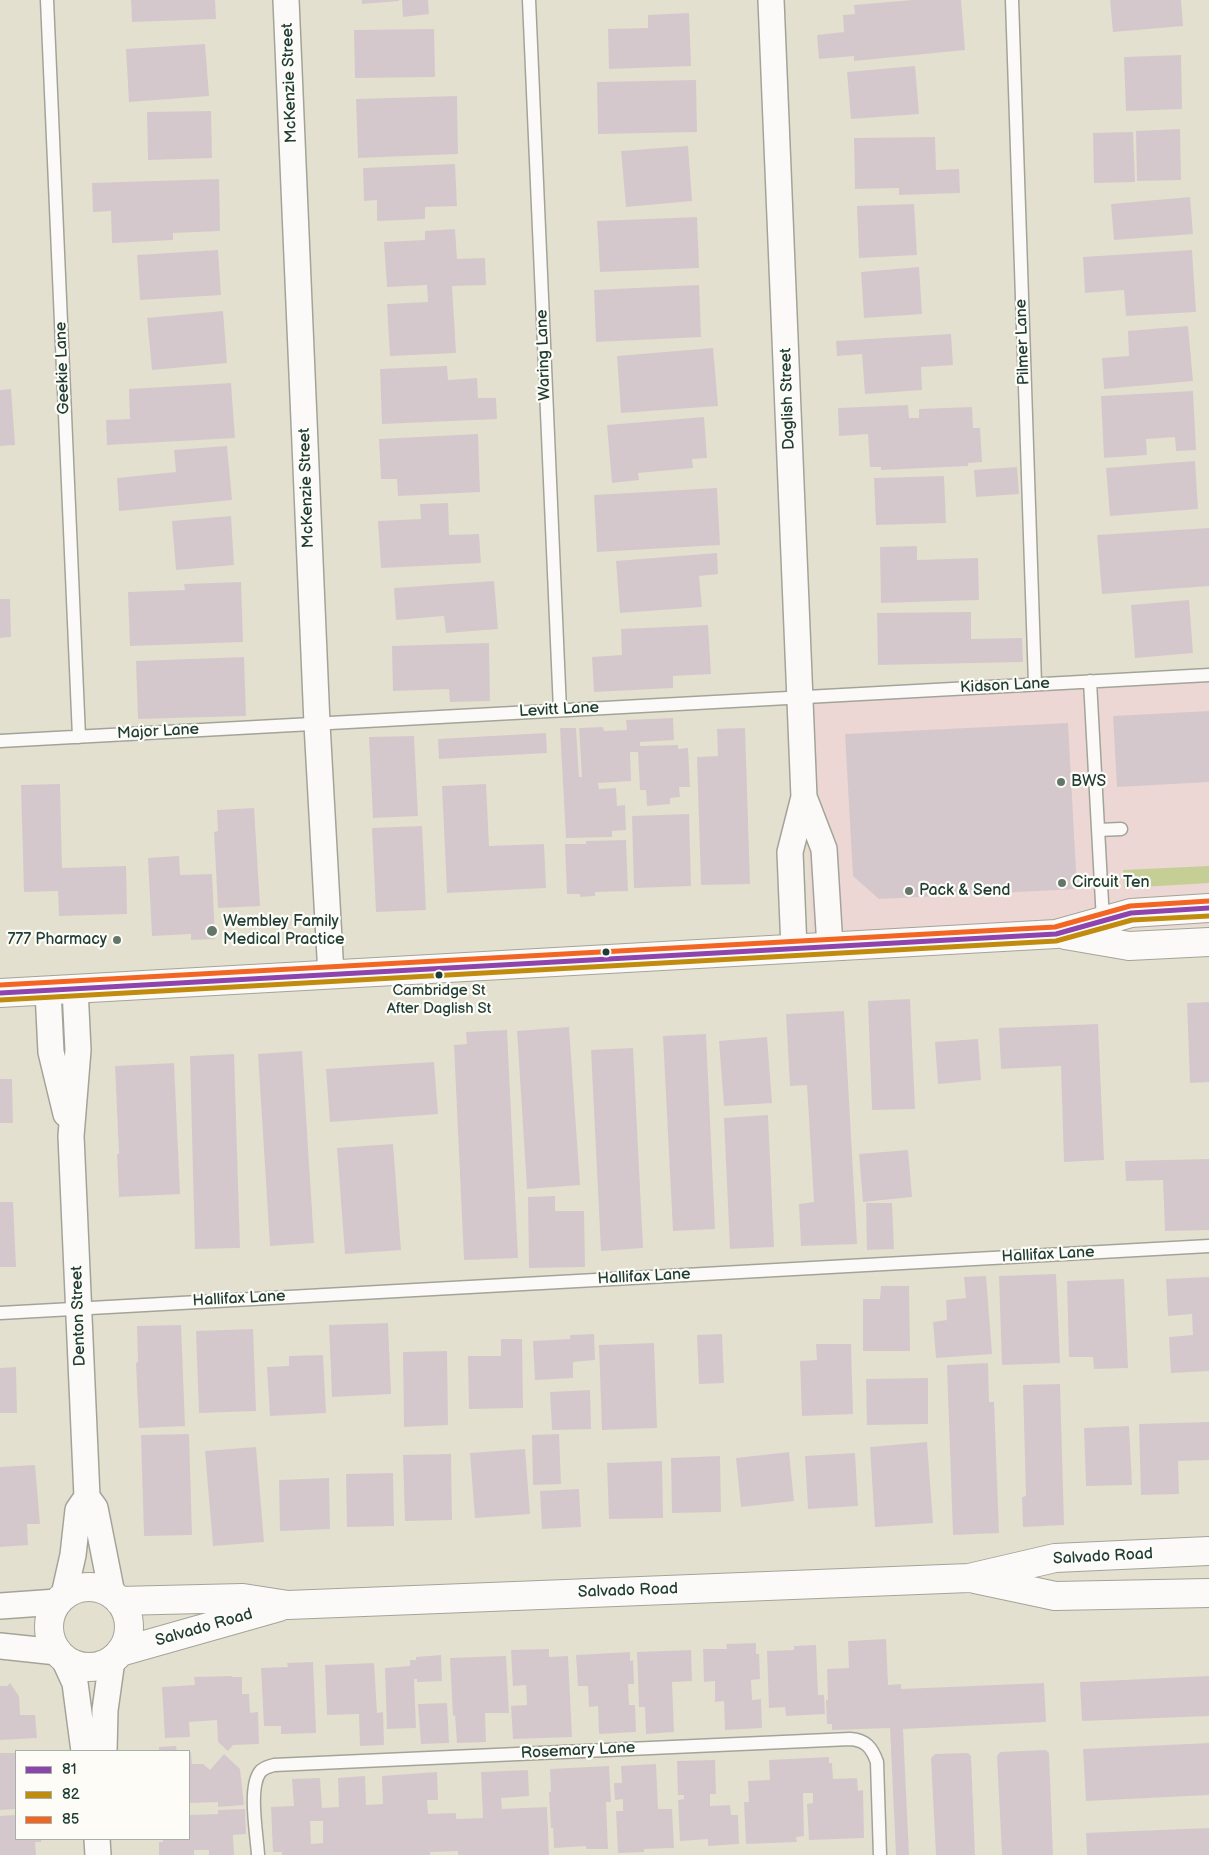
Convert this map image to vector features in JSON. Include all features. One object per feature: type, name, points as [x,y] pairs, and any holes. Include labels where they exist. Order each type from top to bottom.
[{"type":"main road","points":[[0,993],[1056,934],[1131,913],[1209,908]]},
{"type":"main road","points":[[1056,934],[1129,946],[1209,942]]},
{"type":"main road","name":"Salvado Road","points":[[116,1598],[243,1598],[288,1605],[969,1578],[1055,1558],[1209,1551]]},
{"type":"main road","name":"Salvado Road","points":[[969,1578],[1055,1596],[1209,1592]]},
{"type":"main road","points":[[83,1588],[98,1589],[116,1598],[127,1617],[129,1626],[128,1636],[116,1656],[93,1667],[73,1664],[61,1655],[50,1637],[49,1622],[52,1611],[61,1599],[73,1590],[83,1588]]},
{"type":"main road","name":"Salvado Road","points":[[116,1656],[288,1605]]},
{"type":"street","name":"McKenzie Street","points":[[286,0],[317,724],[331,975]]},
{"type":"street","name":"Daglish Street","points":[[771,0],[804,797],[790,852],[794,949]]},
{"type":"street","name":"Daglish Street","points":[[804,797],[824,849],[830,947]]},
{"type":"street","name":"Denton Street","points":[[61,1599],[73,1555],[78,1510],[86,1497],[71,1136],[78,1050],[75,989]]},
{"type":"street","name":"Denton Street","points":[[48,991],[51,1052],[71,1136]]},
{"type":"street","name":"Denton Street","points":[[86,1497],[95,1508],[116,1598]]},
{"type":"street","points":[[0,1606],[61,1599]]},
{"type":"street","points":[[0,1646],[61,1655],[75,1683],[84,1750]]},
{"type":"street","points":[[104,1750],[105,1710],[116,1656]]},
{"type":"street","points":[[97,1840],[98,1855]]},
{"type":"lane","name":"Geekie Lane","points":[[47,0],[79,736]]},
{"type":"lane","name":"Waring Lane","points":[[529,0],[560,710]]},
{"type":"lane","name":"Pilmer Lane","points":[[1012,0],[1035,684]]},
{"type":"lane","name":"Kidson Lane","points":[[801,697],[1209,675]]},
{"type":"lane","points":[[1090,681],[1103,921]]},
{"type":"lane","name":"Levitt Lane","points":[[317,724],[801,697]]},
{"type":"lane","name":"Major Lane","points":[[0,741],[317,724]]},
{"type":"lane","points":[[1098,830],[1121,829]]},
{"type":"lane","name":"Hallifax Lane","points":[[0,1313],[1209,1246]]},
{"type":"lane","name":"Rosemary Lane","points":[[258,1855],[254,1788],[260,1772],[265,1767],[274,1765],[850,1738],[867,1744],[876,1762],[880,1855]]},
{"type":"shaded area","points":[[1209,675],[1209,925],[812,948],[801,697]]},
{"type":"green space","points":[[1209,866],[1209,883],[1124,888],[1123,870]]},
{"type":"building","points":[[131,0],[215,0],[216,19],[132,22]]},
{"type":"building","points":[[362,0],[399,0],[399,1],[362,4]]},
{"type":"building","points":[[402,0],[428,0],[429,14],[403,17]]},
{"type":"building","points":[[912,0],[961,0],[965,50],[854,61],[854,56],[819,59],[817,35],[844,32],[843,15],[855,14],[854,5]]},
{"type":"building","points":[[1110,0],[1181,0],[1183,26],[1113,32]]},
{"type":"building","points":[[689,13],[691,66],[609,69],[608,29],[648,28],[648,15]]},
{"type":"building","points":[[434,29],[435,77],[355,78],[354,30]]},
{"type":"building","points":[[205,44],[209,96],[129,102],[126,49]]},
{"type":"building","points":[[1181,55],[1182,109],[1126,111],[1124,57]]},
{"type":"building","points":[[915,66],[919,114],[851,119],[847,72]]},
{"type":"building","points":[[696,80],[697,132],[598,134],[597,82]]},
{"type":"building","points":[[457,96],[458,154],[358,158],[356,99]]},
{"type":"building","points":[[211,111],[212,158],[148,160],[147,112]]},
{"type":"building","points":[[1180,129],[1181,180],[1137,181],[1136,131]]},
{"type":"building","points":[[1133,132],[1135,182],[1094,183],[1093,133]]},
{"type":"building","points":[[935,137],[936,170],[959,169],[960,193],[899,195],[899,188],[855,189],[854,138]]},
{"type":"building","points":[[688,146],[692,201],[626,207],[621,151]]},
{"type":"building","points":[[455,164],[457,206],[425,207],[425,219],[377,221],[377,200],[364,201],[363,168]]},
{"type":"building","points":[[219,179],[220,231],[173,233],[173,240],[112,243],[111,211],[93,212],[92,183]]},
{"type":"building","points":[[1190,197],[1193,234],[1114,240],[1111,204]]},
{"type":"building","points":[[914,204],[917,255],[859,258],[857,206]]},
{"type":"building","points":[[697,217],[699,268],[600,272],[597,221]]},
{"type":"building","points":[[455,229],[457,259],[485,258],[486,285],[452,286],[456,353],[390,356],[387,304],[428,302],[427,285],[387,287],[384,242],[425,240],[425,231]]},
{"type":"building","points":[[218,250],[221,295],[140,300],[137,255]]},
{"type":"building","points":[[1192,250],[1196,312],[1126,316],[1124,290],[1085,293],[1083,257]]},
{"type":"building","points":[[919,267],[922,314],[864,318],[861,272]]},
{"type":"building","points":[[699,285],[701,337],[596,342],[594,290]]},
{"type":"building","points":[[223,311],[227,363],[152,370],[147,318]]},
{"type":"building","points":[[1188,326],[1193,381],[1104,389],[1102,358],[1129,356],[1128,331]]},
{"type":"building","points":[[951,334],[953,365],[921,367],[922,390],[865,394],[862,354],[837,356],[836,341]]},
{"type":"building","points":[[713,348],[718,406],[621,413],[617,356]]},
{"type":"building","points":[[447,366],[448,380],[477,378],[478,398],[496,398],[497,419],[382,424],[380,369]]},
{"type":"building","points":[[231,383],[235,438],[107,445],[106,420],[130,419],[129,389]]},
{"type":"building","points":[[11,389],[15,445],[0,446],[0,390]]},
{"type":"building","points":[[1193,391],[1196,450],[1176,451],[1175,437],[1146,439],[1147,455],[1104,458],[1101,396]]},
{"type":"building","points":[[908,405],[909,418],[919,418],[919,409],[972,407],[973,428],[980,428],[982,462],[968,463],[968,466],[881,470],[881,467],[870,467],[868,434],[839,436],[838,408]]},
{"type":"building","points":[[704,417],[707,458],[692,459],[693,468],[638,473],[639,480],[612,483],[607,425]]},
{"type":"building","points":[[478,434],[480,492],[398,496],[397,479],[381,479],[379,439]]},
{"type":"building","points":[[227,446],[232,500],[119,511],[117,478],[176,472],[174,450]]},
{"type":"building","points":[[1195,461],[1198,509],[1110,516],[1106,468]]},
{"type":"building","points":[[1017,467],[1019,494],[976,497],[974,470]]},
{"type":"building","points":[[944,476],[946,523],[876,525],[874,478]]},
{"type":"building","points":[[717,488],[720,545],[597,552],[594,495]]},
{"type":"building","points":[[448,503],[449,535],[479,534],[481,563],[381,568],[378,521],[421,519],[420,504]]},
{"type":"building","points":[[231,516],[234,565],[176,570],[172,521]]},
{"type":"building","points":[[1209,528],[1209,586],[1102,594],[1097,535]]},
{"type":"building","points":[[917,546],[917,560],[978,558],[979,600],[881,603],[880,547]]},
{"type":"building","points":[[717,553],[718,574],[699,576],[702,607],[620,613],[616,561]]},
{"type":"building","points":[[494,581],[498,629],[446,633],[444,616],[396,620],[394,588]]},
{"type":"building","points":[[241,582],[243,642],[130,646],[128,592],[185,590],[184,584]]},
{"type":"building","points":[[0,599],[10,599],[11,637],[0,638]]},
{"type":"building","points":[[1189,600],[1193,653],[1135,658],[1131,605]]},
{"type":"building","points":[[971,612],[971,639],[1022,638],[1023,662],[878,665],[877,613]]},
{"type":"building","points":[[708,625],[711,674],[673,676],[673,688],[594,692],[592,657],[622,655],[621,629]]},
{"type":"building","points":[[489,643],[490,701],[450,702],[449,689],[393,691],[392,646]]},
{"type":"building","points":[[244,657],[246,716],[138,719],[136,661]]},
{"type":"building","points":[[1209,711],[1209,782],[1117,787],[1113,716]]},
{"type":"building","points":[[673,718],[674,740],[640,742],[640,746],[678,745],[678,749],[688,748],[690,787],[679,787],[680,797],[670,798],[670,804],[647,806],[646,790],[640,790],[638,752],[630,752],[631,781],[598,783],[599,789],[616,788],[617,806],[625,805],[626,830],[612,831],[612,837],[566,838],[560,728],[576,728],[579,777],[582,777],[579,728],[603,727],[604,731],[627,730],[626,720]]},
{"type":"building","points":[[1068,723],[1077,889],[879,899],[853,876],[845,734]]},
{"type":"building","points":[[745,728],[750,884],[701,885],[697,757],[718,756],[717,729]]},
{"type":"building","points":[[546,733],[547,753],[439,759],[438,739]]},
{"type":"building","points":[[414,736],[418,816],[373,818],[369,737]]},
{"type":"building","points":[[60,784],[62,868],[126,866],[127,914],[59,916],[58,891],[24,892],[21,785]]},
{"type":"building","points":[[486,784],[489,846],[544,844],[546,888],[447,893],[442,786]]},
{"type":"building","points":[[254,808],[260,906],[218,908],[214,832],[218,831],[217,810]]},
{"type":"building","points":[[689,814],[691,886],[634,888],[632,816]]},
{"type":"building","points":[[422,826],[426,910],[376,912],[372,828]]},
{"type":"building","points":[[626,840],[628,891],[595,892],[595,896],[580,897],[580,894],[567,894],[565,844],[586,844],[586,841]]},
{"type":"building","points":[[179,856],[180,875],[212,874],[215,939],[191,940],[191,934],[152,936],[148,858]]},
{"type":"building","points":[[910,999],[915,1109],[872,1110],[868,1001]]},
{"type":"building","points":[[1209,1002],[1209,1082],[1190,1083],[1187,1003]]},
{"type":"building","points":[[844,1011],[857,1244],[801,1246],[799,1204],[814,1202],[807,1085],[790,1086],[786,1014]]},
{"type":"building","points":[[1098,1024],[1104,1160],[1064,1162],[1061,1066],[1001,1069],[999,1028]]},
{"type":"building","points":[[569,1027],[580,1185],[527,1189],[517,1031]]},
{"type":"building","points":[[507,1030],[518,1258],[464,1260],[454,1045],[467,1044],[466,1032]]},
{"type":"building","points":[[706,1034],[715,1229],[673,1231],[663,1036]]},
{"type":"building","points":[[767,1037],[772,1103],[724,1106],[719,1041]]},
{"type":"building","points":[[978,1039],[981,1080],[938,1084],[935,1042]]},
{"type":"building","points":[[633,1048],[643,1248],[601,1251],[591,1050]]},
{"type":"building","points":[[302,1051],[314,1243],[270,1246],[258,1054]]},
{"type":"building","points":[[234,1054],[240,1248],[195,1249],[190,1056]]},
{"type":"building","points":[[434,1062],[438,1114],[330,1122],[326,1069]]},
{"type":"building","points":[[174,1063],[180,1194],[119,1197],[115,1066]]},
{"type":"building","points":[[0,1079],[12,1079],[13,1123],[0,1123]]},
{"type":"building","points":[[768,1115],[774,1247],[730,1249],[724,1118]]},
{"type":"building","points":[[393,1144],[401,1250],[345,1254],[337,1148]]},
{"type":"building","points":[[908,1150],[912,1197],[863,1202],[859,1154]]},
{"type":"building","points":[[1209,1159],[1209,1230],[1165,1231],[1163,1180],[1126,1181],[1125,1161]]},
{"type":"building","points":[[555,1196],[555,1211],[584,1211],[585,1267],[529,1268],[528,1197]]},
{"type":"building","points":[[0,1202],[13,1202],[16,1267],[0,1267]]},
{"type":"building","points":[[866,1203],[892,1203],[894,1249],[867,1250]]},
{"type":"building","points":[[1056,1274],[1060,1363],[1002,1365],[999,1276]]},
{"type":"building","points":[[986,1276],[992,1354],[936,1358],[933,1322],[947,1320],[946,1300],[966,1298],[964,1277]]},
{"type":"building","points":[[1209,1277],[1209,1371],[1171,1373],[1169,1337],[1193,1335],[1192,1314],[1168,1316],[1166,1279]]},
{"type":"building","points":[[1124,1279],[1128,1368],[1094,1369],[1093,1357],[1069,1357],[1067,1281]]},
{"type":"building","points":[[881,1286],[909,1286],[910,1351],[863,1351],[863,1299],[880,1299]]},
{"type":"building","points":[[388,1323],[391,1394],[332,1397],[329,1325]]},
{"type":"building","points":[[181,1325],[185,1426],[139,1428],[136,1363],[138,1362],[137,1326]]},
{"type":"building","points":[[253,1329],[256,1411],[199,1413],[196,1331]]},
{"type":"building","points":[[594,1334],[595,1360],[573,1362],[573,1378],[535,1380],[533,1341],[570,1339],[570,1335]]},
{"type":"building","points":[[722,1334],[724,1383],[699,1384],[697,1335]]},
{"type":"building","points":[[501,1339],[522,1339],[523,1408],[469,1409],[468,1356],[501,1356]]},
{"type":"building","points":[[654,1343],[657,1428],[602,1430],[599,1345]]},
{"type":"building","points":[[816,1344],[851,1344],[853,1414],[802,1416],[800,1361],[817,1360]]},
{"type":"building","points":[[447,1351],[448,1425],[404,1427],[403,1352]]},
{"type":"building","points":[[323,1355],[326,1413],[270,1416],[267,1367],[289,1366],[289,1356]]},
{"type":"building","points":[[988,1363],[989,1402],[994,1402],[999,1533],[953,1535],[947,1365]]},
{"type":"building","points":[[16,1367],[17,1413],[0,1413],[0,1368]]},
{"type":"building","points":[[928,1378],[928,1424],[867,1425],[866,1379]]},
{"type":"building","points":[[1060,1384],[1064,1525],[1023,1527],[1022,1497],[1026,1496],[1023,1385]]},
{"type":"building","points":[[590,1390],[591,1429],[552,1430],[550,1392]]},
{"type":"building","points":[[1209,1422],[1209,1460],[1178,1461],[1179,1494],[1141,1495],[1139,1424]]},
{"type":"building","points":[[1129,1426],[1132,1485],[1086,1486],[1084,1428]]},
{"type":"building","points":[[189,1434],[192,1535],[144,1536],[141,1435]]},
{"type":"building","points":[[559,1434],[561,1484],[533,1485],[532,1435]]},
{"type":"building","points":[[927,1442],[933,1523],[875,1527],[870,1447]]},
{"type":"building","points":[[256,1447],[264,1542],[213,1546],[205,1451]]},
{"type":"building","points":[[525,1449],[530,1514],[475,1518],[470,1453]]},
{"type":"building","points":[[789,1452],[794,1501],[741,1507],[736,1458]]},
{"type":"building","points":[[855,1453],[858,1506],[808,1509],[805,1456]]},
{"type":"building","points":[[451,1454],[452,1520],[405,1521],[403,1455]]},
{"type":"building","points":[[720,1456],[721,1512],[672,1513],[671,1458]]},
{"type":"building","points":[[662,1461],[663,1518],[609,1519],[607,1463]]},
{"type":"building","points":[[35,1465],[40,1524],[27,1524],[28,1545],[0,1547],[0,1467]]},
{"type":"building","points":[[393,1473],[394,1526],[347,1527],[346,1474]]},
{"type":"building","points":[[329,1478],[330,1529],[280,1531],[279,1480]]},
{"type":"building","points":[[579,1489],[581,1527],[542,1529],[540,1491]]},
{"type":"building","points":[[886,1639],[888,1685],[901,1684],[901,1689],[1044,1683],[1046,1722],[903,1729],[909,1855],[896,1855],[890,1728],[832,1730],[832,1724],[827,1724],[827,1669],[849,1668],[848,1641]]},
{"type":"building","points":[[756,1643],[756,1654],[759,1654],[760,1679],[751,1680],[752,1700],[761,1699],[762,1728],[725,1730],[724,1701],[715,1702],[715,1681],[704,1682],[703,1649],[727,1649],[726,1644]]},
{"type":"building","points":[[816,1645],[818,1695],[824,1695],[825,1714],[786,1716],[785,1707],[769,1708],[767,1651],[794,1650],[794,1646]]},
{"type":"building","points":[[549,1649],[549,1657],[568,1656],[572,1737],[513,1739],[511,1706],[527,1705],[526,1685],[513,1686],[511,1650]]},
{"type":"building","points":[[691,1650],[692,1681],[672,1682],[674,1732],[646,1734],[645,1707],[639,1707],[637,1652]]},
{"type":"building","points":[[630,1652],[630,1661],[633,1660],[634,1684],[628,1684],[629,1705],[635,1705],[636,1732],[599,1734],[598,1706],[589,1707],[588,1686],[578,1686],[576,1655]]},
{"type":"building","points":[[441,1655],[442,1681],[417,1682],[417,1679],[414,1679],[416,1728],[387,1729],[385,1668],[410,1666],[410,1660],[416,1660],[416,1657]]},
{"type":"building","points":[[506,1656],[509,1713],[485,1713],[486,1742],[457,1743],[455,1715],[453,1716],[450,1658]]},
{"type":"building","points":[[313,1662],[316,1733],[281,1734],[281,1726],[264,1726],[261,1668],[288,1667],[287,1663]]},
{"type":"building","points":[[374,1663],[377,1713],[383,1712],[384,1745],[360,1746],[359,1714],[327,1715],[325,1665]]},
{"type":"building","points":[[1209,1676],[1209,1716],[1082,1721],[1080,1682]]},
{"type":"building","points":[[194,1677],[242,1677],[242,1694],[249,1694],[250,1713],[258,1712],[259,1744],[233,1745],[228,1751],[218,1742],[217,1720],[189,1722],[190,1737],[165,1738],[162,1687],[195,1685]]},
{"type":"building","points":[[10,1683],[19,1696],[20,1715],[35,1715],[37,1738],[0,1740],[0,1686],[7,1686]]},
{"type":"building","points":[[447,1703],[449,1743],[421,1744],[418,1704]]},
{"type":"building","points":[[1209,1743],[1209,1795],[1086,1801],[1083,1749]]},
{"type":"building","points":[[176,1746],[177,1750],[159,1750],[159,1747]]},
{"type":"building","points":[[1046,1750],[1049,1753],[1053,1855],[1002,1855],[997,1756],[1000,1752]]},
{"type":"building","points":[[190,1752],[192,1764],[203,1764],[210,1770],[224,1754],[240,1769],[244,1805],[218,1807],[218,1802],[190,1803]]},
{"type":"building","points":[[0,1753],[15,1753],[15,1809],[0,1810]]},
{"type":"building","points":[[968,1753],[971,1756],[975,1855],[936,1855],[931,1758],[935,1754]]},
{"type":"building","points":[[829,1757],[829,1763],[832,1763],[833,1779],[857,1778],[858,1791],[863,1790],[864,1838],[809,1840],[807,1804],[813,1803],[813,1793],[803,1793],[804,1836],[796,1837],[797,1842],[746,1844],[744,1802],[749,1802],[748,1781],[770,1780],[769,1760]]},
{"type":"building","points":[[715,1760],[716,1794],[710,1794],[710,1806],[730,1805],[731,1815],[738,1815],[739,1844],[708,1846],[708,1839],[680,1841],[678,1800],[684,1799],[684,1795],[678,1795],[677,1761]]},
{"type":"building","points":[[656,1764],[658,1809],[672,1809],[674,1848],[644,1849],[644,1852],[618,1853],[616,1811],[623,1811],[623,1799],[615,1800],[614,1783],[622,1783],[621,1766]]},
{"type":"building","points":[[609,1766],[611,1802],[606,1802],[608,1849],[586,1849],[586,1846],[554,1848],[549,1792],[551,1792],[550,1769]]},
{"type":"building","points":[[528,1770],[529,1796],[501,1798],[502,1809],[547,1807],[549,1855],[458,1855],[458,1851],[430,1852],[430,1855],[282,1855],[282,1852],[273,1852],[271,1807],[294,1806],[292,1779],[320,1778],[322,1808],[339,1807],[338,1778],[365,1776],[366,1805],[383,1804],[382,1776],[437,1772],[438,1800],[427,1800],[428,1814],[456,1813],[456,1819],[483,1818],[481,1772]],"holes":[[[310,1821],[323,1821],[323,1843],[311,1844]]]},
{"type":"building","points":[[245,1809],[246,1834],[233,1835],[234,1855],[209,1855],[209,1850],[194,1850],[194,1855],[159,1855],[159,1842],[163,1842],[163,1840],[190,1840],[190,1815],[218,1814],[218,1810]]},
{"type":"building","points":[[15,1815],[15,1840],[41,1840],[41,1842],[35,1842],[36,1855],[0,1855],[0,1816]]},
{"type":"building","points":[[1209,1828],[1209,1855],[1087,1855],[1086,1833]]},
{"type":"transit line","name":"85","points":[[0,985],[1055,927],[1130,906],[1209,901]]},
{"type":"transit line","name":"81","points":[[0,993],[1056,934],[1131,913],[1209,908]]},
{"type":"transit line","name":"82","points":[[0,1000],[1056,941],[1132,920],[1209,916]]},
{"type":"place","name":"BWS","points":[[1061,782]]},
{"type":"place","name":"Circuit Ten","points":[[1062,883]]},
{"type":"place","name":"Pack & Send","points":[[909,891]]},
{"type":"place","name":"Wembley Family Medical Practice","points":[[212,931]]},
{"type":"place","name":"777 Pharmacy","points":[[117,940]]},
{"type":"place","name":"Cambridge St After Daglish St","points":[[439,975]]}]
